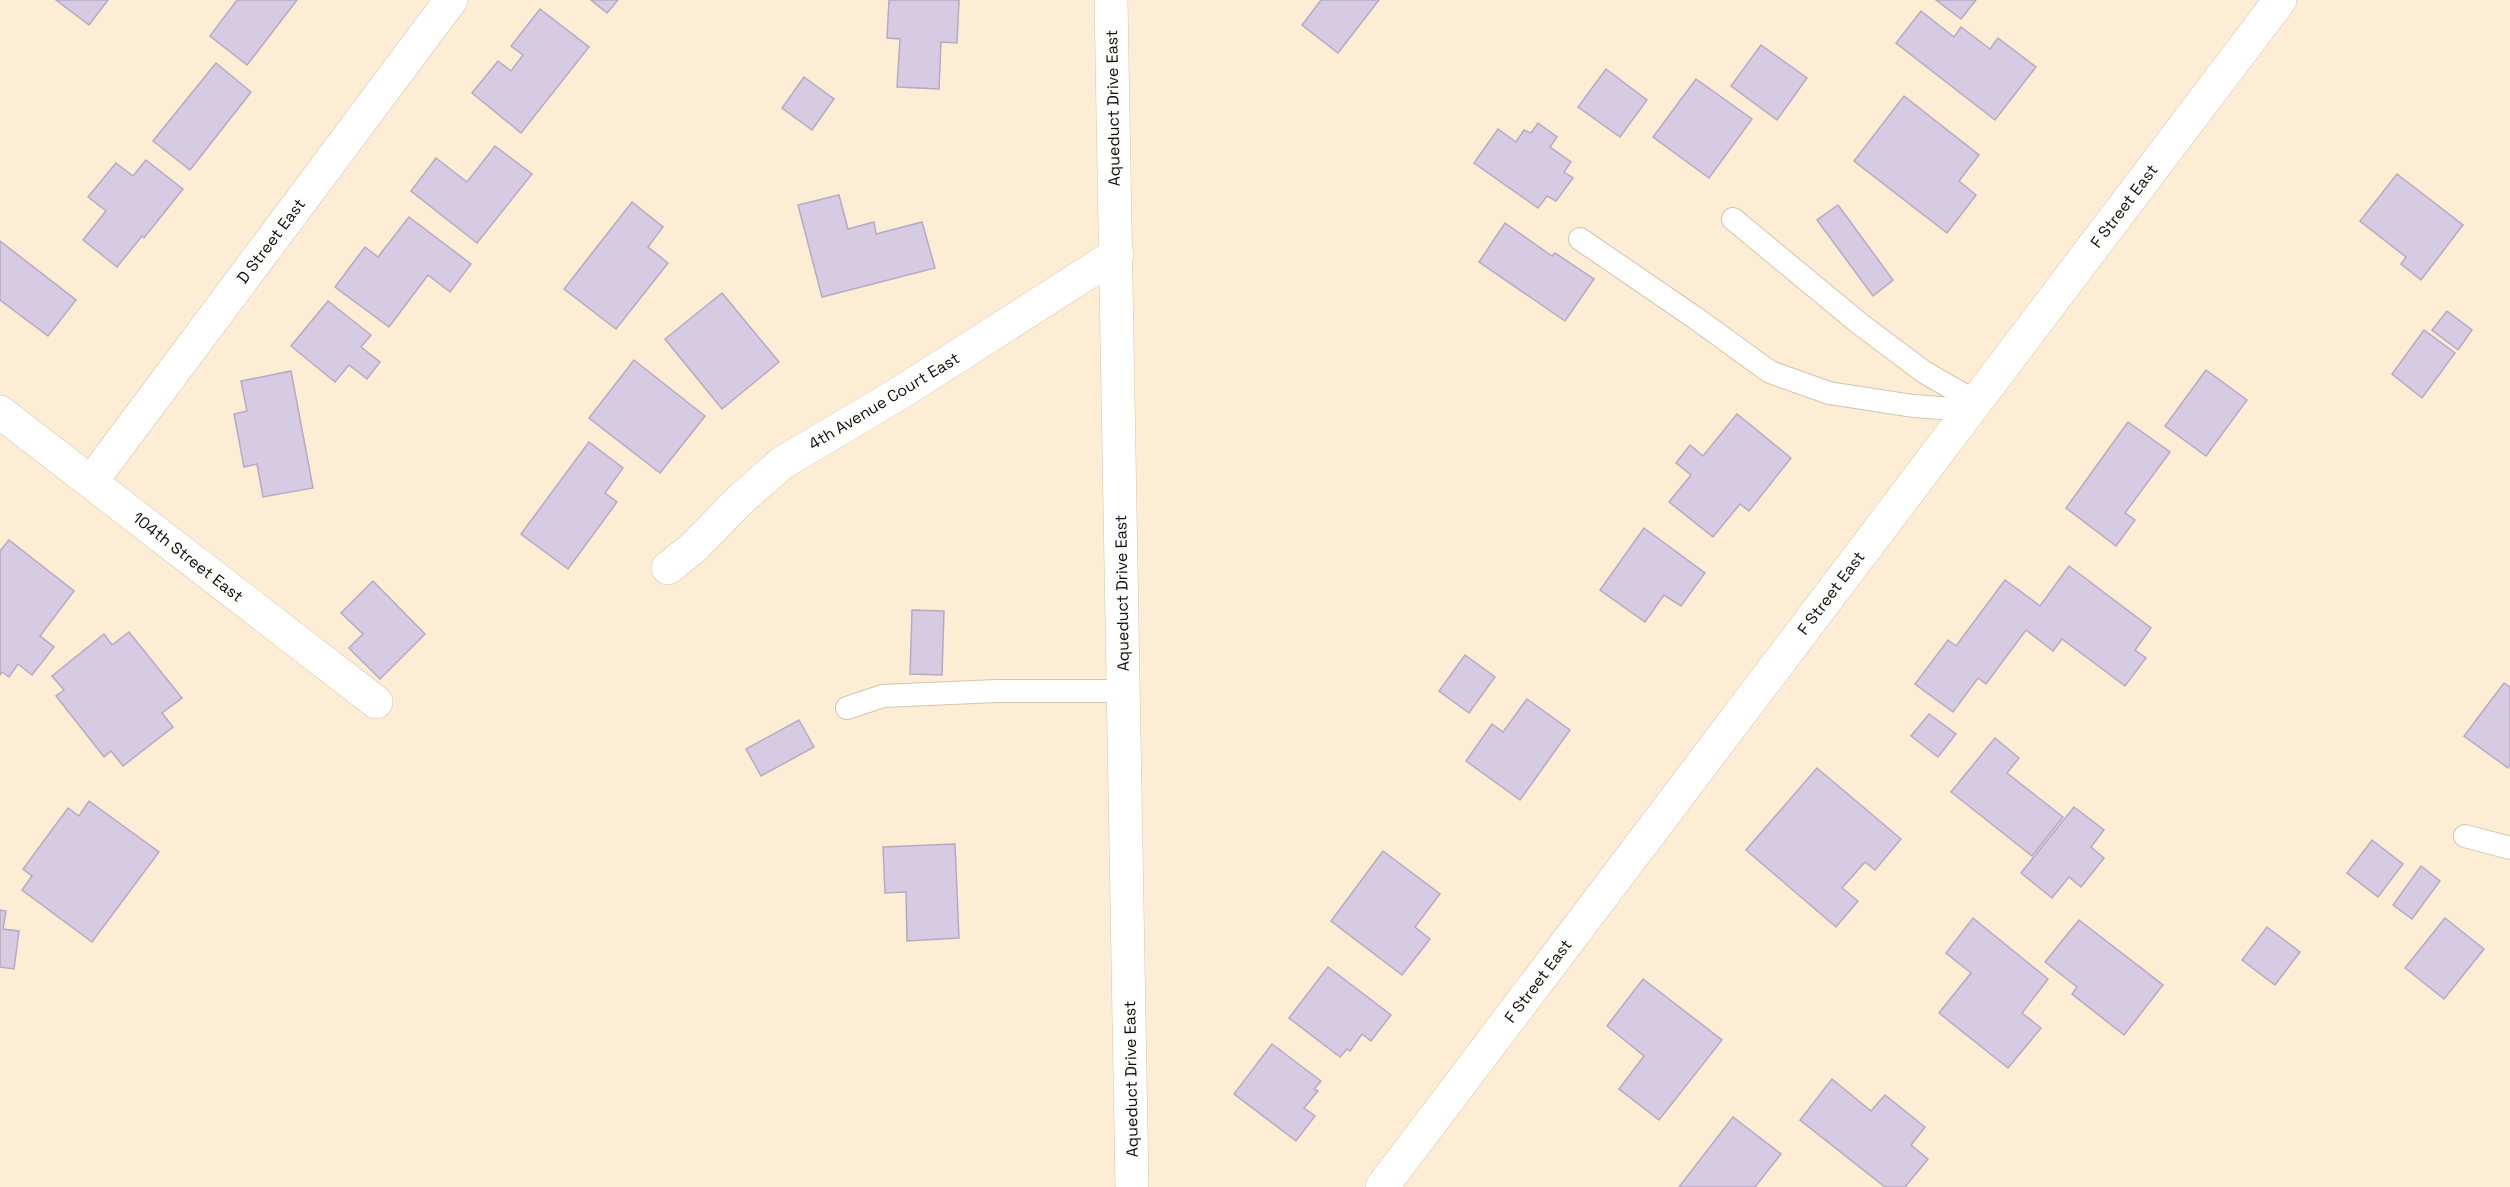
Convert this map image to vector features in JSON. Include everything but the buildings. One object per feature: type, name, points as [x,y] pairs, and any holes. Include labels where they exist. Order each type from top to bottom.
[{"type":"street","name":"D Street East","points":[[91,482],[451,0]]},
{"type":"street","name":"Aqueduct Drive East","points":[[1111,0],[1132,1187]]},
{"type":"street","name":"F Street East","points":[[1382,1187],[2280,0]]},
{"type":"street","name":"4th Avenue Court East","points":[[668,568],[694,547],[740,500],[782,463],[900,393],[1117,254]]},
{"type":"street","name":"104th Street East","points":[[0,412],[376,702]]},
{"type":"lane","points":[[1733,219],[1878,338],[1972,406]]},
{"type":"lane","points":[[1580,240],[1694,317],[1770,372],[1828,393],[1913,406],[1972,406]]},
{"type":"lane","points":[[847,708],[883,696],[997,691],[1124,691]]},
{"type":"lane","points":[[2464,836],[2510,848]]}]
